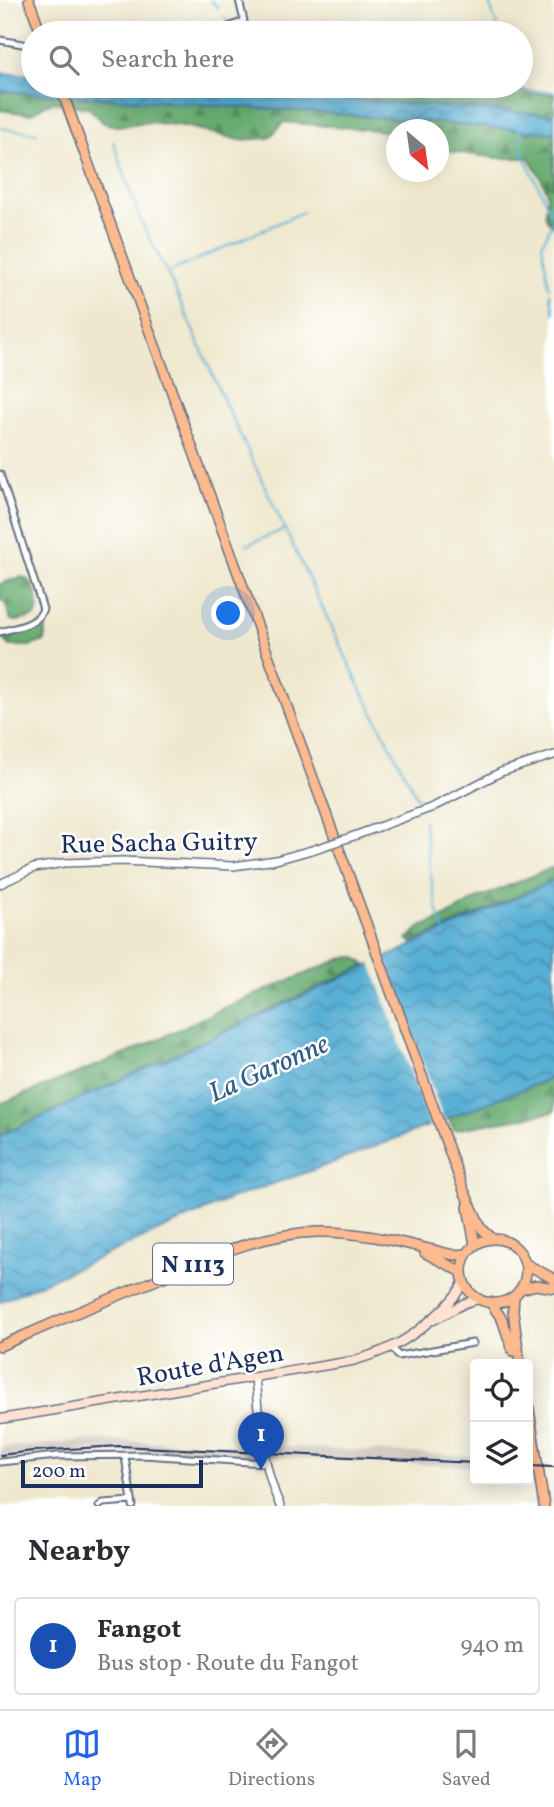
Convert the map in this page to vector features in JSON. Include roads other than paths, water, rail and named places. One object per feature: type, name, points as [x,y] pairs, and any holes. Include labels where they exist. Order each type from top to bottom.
[{"type":"main road","points":[[29,0],[37,21]]},
{"type":"main road","points":[[65,98],[463,1187],[482,1228],[494,1239],[512,1244],[520,1251],[526,1264],[525,1279],[518,1292],[514,1321],[518,1359]]},
{"type":"main road","points":[[463,1187],[475,1245]]},
{"type":"main road","name":"N 1113","points":[[0,1346],[220,1253],[258,1240],[287,1234],[359,1234],[454,1255],[467,1254]]},
{"type":"main road","points":[[494,1239],[475,1245],[467,1254],[463,1276],[470,1291],[491,1303],[503,1301],[536,1285],[554,1288]]},
{"type":"main road","name":"N 1113","points":[[397,1242],[444,1261],[463,1276]]},
{"type":"main road","points":[[526,1264],[554,1279]]},
{"type":"main road","name":"Route d'Agen","points":[[419,1328],[457,1294],[463,1276]]},
{"type":"main road","name":"Route d'Agen","points":[[0,1419],[352,1361],[392,1347],[419,1328],[465,1303],[480,1299]]},
{"type":"main road","points":[[491,1303],[502,1319],[516,1359]]},
{"type":"main road","points":[[531,1422],[544,1506]]},
{"type":"street","points":[[239,0],[244,21]]},
{"type":"street","points":[[0,40],[21,44]]},
{"type":"street","points":[[0,474],[43,609],[37,620],[0,632]]},
{"type":"street","name":"Rue Sacha Guitry","points":[[0,884],[34,868],[64,863],[122,861],[233,866],[276,860],[316,849],[433,807],[501,772],[554,755]]},
{"type":"street","points":[[392,1347],[398,1356],[473,1343]]},
{"type":"street","points":[[255,1377],[265,1463],[280,1506]]},
{"type":"street","points":[[0,1462],[57,1457],[164,1456],[265,1463]]},
{"type":"street","points":[[99,1506],[103,1503],[132,1503],[125,1457]]},
{"type":"water","points":[[0,73],[21,74],[21,92],[0,91]]},
{"type":"water","points":[[106,98],[329,98],[554,115],[554,133],[449,124],[449,119],[396,119]]},
{"type":"water","name":"La Garonne","points":[[554,880],[554,1077],[327,1165],[235,1197],[0,1302],[0,1136]]},
{"type":"waterway","points":[[211,0],[219,9]]},
{"type":"waterway","points":[[488,0],[496,21]]},
{"type":"waterway","points":[[224,17],[228,21]]},
{"type":"waterway","points":[[533,91],[554,92]]},
{"type":"waterway","points":[[0,128],[38,133]]},
{"type":"waterway","points":[[520,130],[522,143]]},
{"type":"waterway","points":[[113,141],[139,217],[173,285],[225,403],[362,691],[420,803]]},
{"type":"waterway","points":[[521,149],[552,215],[553,221],[542,244],[549,287]]},
{"type":"waterway","points":[[167,273],[303,212]]},
{"type":"waterway","points":[[550,292],[554,313]]},
{"type":"waterway","points":[[247,545],[285,529]]},
{"type":"waterway","points":[[424,821],[433,890],[444,930]]},
{"type":"railway","points":[[0,1455],[120,1446],[470,1463]]},
{"type":"railway","points":[[533,1466],[554,1467]]},
{"type":"place","name":"Fangot","points":[[261,1470]]}]
